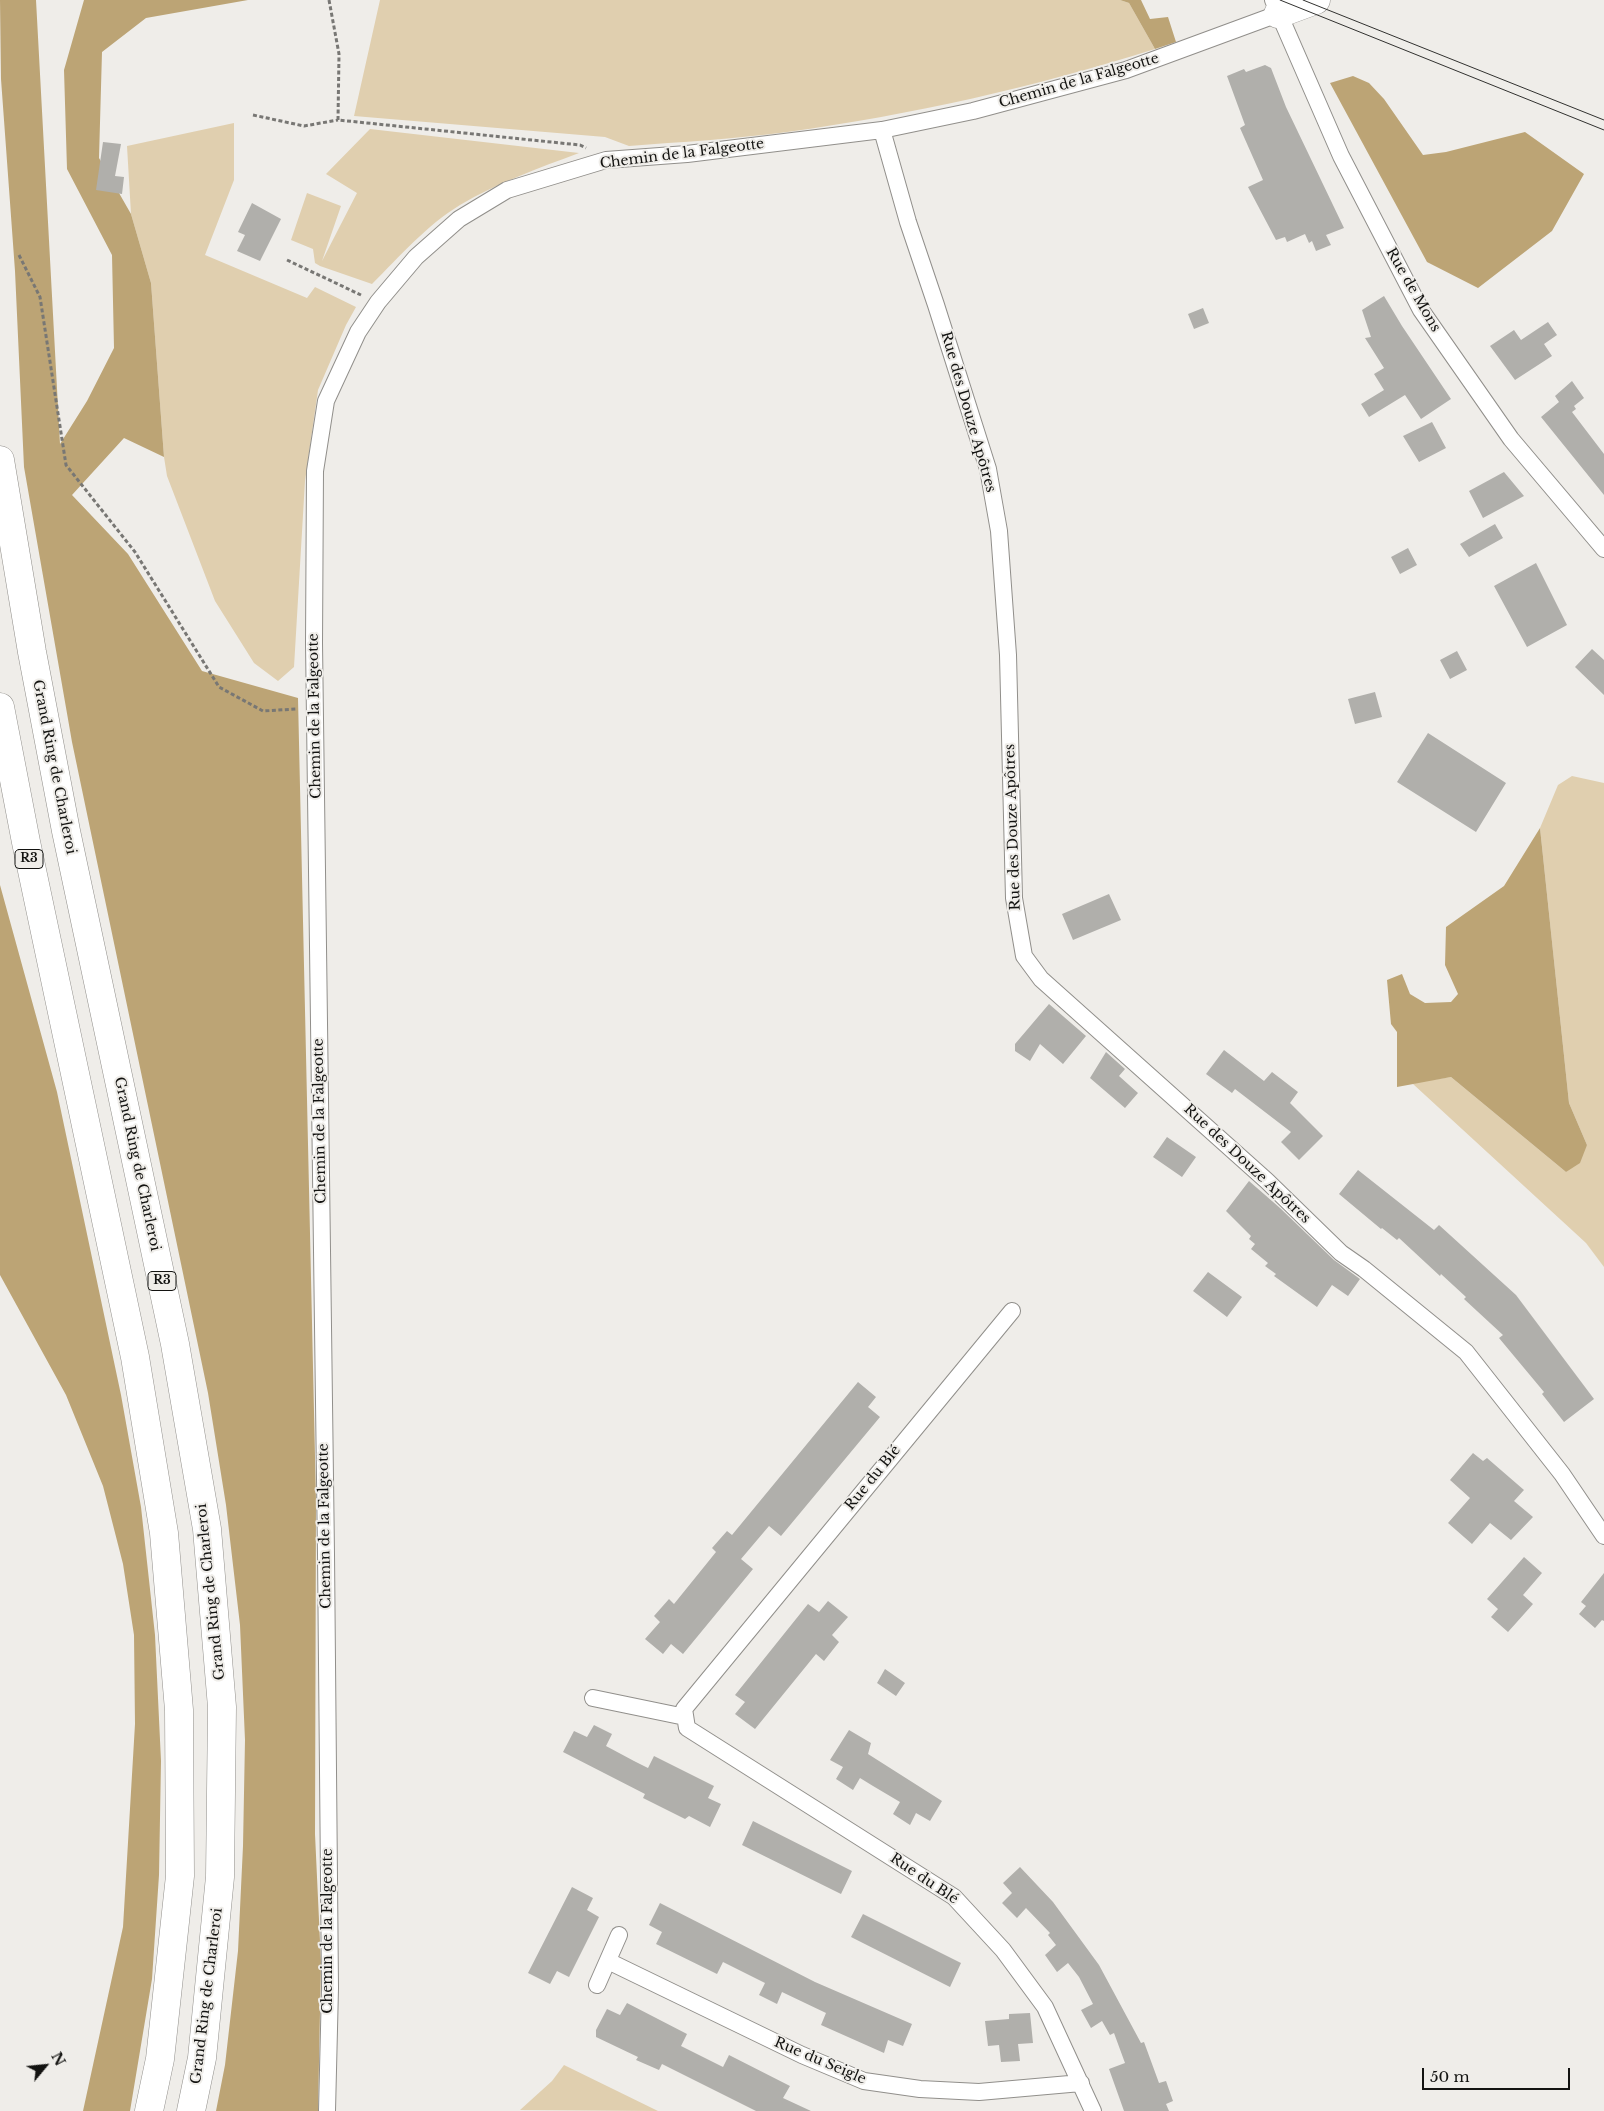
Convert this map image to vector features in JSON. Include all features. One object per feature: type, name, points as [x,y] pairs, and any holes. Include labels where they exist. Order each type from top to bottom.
[{"type":"highway","points":[[1276,7],[1316,0]]},
{"type":"highway","name":"Grand Ring de Charleroi","points":[[0,460],[32,652],[66,831],[175,1344],[207,1529],[222,1707],[220,1877],[202,2058],[191,2111]]},
{"type":"highway","name":"R3","points":[[0,707],[26,842],[135,1357],[164,1533],[179,1710],[180,1876],[160,2058],[149,2111]]},
{"type":"street","name":"Chemin de la Falgeotte","points":[[327,2111],[330,1988],[315,707],[315,471],[326,401],[358,332],[378,302],[416,257],[459,219],[507,190],[606,160],[688,154],[882,130],[973,111],[1126,70],[1276,7]]},
{"type":"street","name":"Rue de Mons","points":[[1276,7],[1341,156],[1421,310],[1511,439],[1604,549]]},
{"type":"street","name":"Rue des Douze Apôtres","points":[[882,130],[908,222],[988,469],[999,531],[1008,655],[1014,898],[1024,956],[1041,979],[1266,1181],[1341,1253],[1364,1269],[1466,1352],[1562,1474],[1596,1528],[1604,1536]]},
{"type":"street","name":"Rue du Blé","points":[[1012,1310],[684,1709],[687,1728],[954,1896],[1004,1950],[1045,2007],[1081,2083],[1092,2111]]},
{"type":"street","points":[[593,1698],[685,1717]]},
{"type":"street","points":[[597,1985],[619,1935]]},
{"type":"street","name":"Rue du Seigle","points":[[608,1960],[802,2055],[864,2081],[920,2089],[979,2092],[1081,2083]]},
{"type":"path","points":[[329,0],[339,54],[338,120]]},
{"type":"path","points":[[253,115],[304,126],[338,120],[580,145],[606,160]]},
{"type":"path","points":[[19,255],[40,296],[66,464],[135,552],[220,687],[263,711],[315,707]]},
{"type":"path","points":[[287,260],[378,302]]},
{"type":"shaded area","points":[[0,0],[36,0],[60,444],[87,401],[114,348],[112,255],[67,169],[64,70],[84,0],[248,0],[146,18],[102,52],[99,158],[131,214],[151,283],[164,457],[124,438],[72,495],[128,554],[202,671],[298,698],[316,1501],[315,1834],[321,1963],[318,2111],[216,2111],[225,2065],[238,1951],[243,1846],[245,1740],[240,1625],[226,1505],[208,1393],[72,742],[24,467],[15,271],[1,79]]},
{"type":"shaded area","points":[[380,0],[1120,0],[1129,3],[1155,49],[1064,76],[880,117],[767,134],[629,146],[605,137],[354,116]]},
{"type":"shaded area","points":[[1120,0],[1141,0],[1150,19],[1168,17],[1176,42],[1155,49],[1129,3]]},
{"type":"shaded area","points":[[1353,76],[1369,83],[1384,99],[1423,155],[1446,152],[1525,132],[1584,174],[1552,231],[1478,288],[1427,262],[1330,83]]},
{"type":"shaded area","points":[[234,123],[234,180],[205,255],[307,298],[315,287],[356,307],[346,325],[318,390],[305,481],[294,667],[278,681],[254,663],[215,601],[167,476],[151,283],[131,214],[127,146]]},
{"type":"shaded area","points":[[370,129],[579,153],[503,183],[460,205],[425,231],[372,284],[320,266],[315,263],[313,249],[291,240],[307,193],[341,206],[322,261],[357,193],[326,174]]},
{"type":"shaded area","points":[[1572,776],[1604,783],[1604,1267],[1586,1243],[1413,1084],[1451,1077],[1566,1172],[1587,1145],[1569,1103],[1540,828],[1558,785]]},
{"type":"shaded area","points":[[1540,828],[1569,1103],[1587,1145],[1580,1163],[1566,1172],[1451,1077],[1397,1087],[1397,1032],[1391,1024],[1387,980],[1402,974],[1410,994],[1425,1003],[1451,1002],[1458,994],[1445,965],[1446,927],[1504,886]]},
{"type":"shaded area","points":[[0,885],[57,1092],[121,1395],[141,1507],[155,1635],[161,1761],[159,1875],[152,1979],[130,2111],[83,2111],[123,1927],[135,1724],[134,1635],[123,1564],[103,1486],[66,1395],[0,1275]]},
{"type":"shaded area","points":[[564,2065],[658,2111],[520,2110],[552,2081]]},
{"type":"building","points":[[1265,65],[1271,68],[1286,107],[1344,228],[1326,235],[1331,245],[1316,251],[1312,241],[1309,243],[1305,234],[1287,242],[1285,237],[1276,240],[1248,187],[1263,180],[1240,128],[1245,125],[1227,76],[1244,69],[1246,72]]},
{"type":"building","points":[[103,142],[121,144],[115,176],[124,177],[122,194],[96,190]]},
{"type":"building","points":[[252,203],[281,219],[260,261],[237,251],[245,235],[238,232]]},
{"type":"building","points":[[1384,296],[1451,399],[1421,419],[1405,395],[1369,417],[1361,404],[1384,390],[1374,374],[1384,368],[1365,338],[1371,337],[1362,310]]},
{"type":"building","points":[[1203,308],[1209,323],[1194,329],[1188,314]]},
{"type":"building","points":[[1548,322],[1557,335],[1544,344],[1552,356],[1515,380],[1490,346],[1514,330],[1521,340]]},
{"type":"building","points":[[1572,381],[1584,398],[1574,406],[1576,409],[1572,412],[1604,454],[1604,495],[1541,417],[1559,402],[1555,396]]},
{"type":"building","points":[[1432,422],[1446,448],[1419,462],[1403,436]]},
{"type":"building","points":[[1504,472],[1524,496],[1483,518],[1469,491]]},
{"type":"building","points":[[1495,524],[1503,538],[1469,557],[1460,544]]},
{"type":"building","points":[[1408,548],[1417,565],[1400,574],[1391,557]]},
{"type":"building","points":[[1536,563],[1567,625],[1527,647],[1494,586]]},
{"type":"building","points":[[1592,649],[1604,660],[1604,695],[1575,667]]},
{"type":"building","points":[[1457,651],[1467,670],[1450,679],[1440,660]]},
{"type":"building","points":[[1375,692],[1382,717],[1355,724],[1348,699]]},
{"type":"building","points":[[1428,733],[1506,783],[1476,832],[1397,782]]},
{"type":"building","points":[[1109,894],[1121,920],[1073,940],[1062,914]]},
{"type":"building","points":[[1049,1004],[1086,1036],[1063,1064],[1040,1044],[1030,1061],[1015,1051],[1015,1044]]},
{"type":"building","points":[[1224,1050],[1264,1081],[1272,1072],[1298,1092],[1290,1103],[1323,1136],[1299,1160],[1281,1142],[1291,1132],[1235,1089],[1232,1093],[1206,1074]]},
{"type":"building","points":[[1106,1052],[1125,1069],[1119,1076],[1138,1093],[1125,1108],[1090,1078]]},
{"type":"building","points":[[1167,1137],[1196,1157],[1182,1177],[1153,1157]]},
{"type":"building","points":[[1358,1170],[1434,1230],[1439,1225],[1516,1295],[1594,1399],[1564,1422],[1542,1394],[1544,1392],[1499,1338],[1503,1335],[1464,1299],[1466,1297],[1399,1238],[1397,1240],[1381,1229],[1339,1194]]},
{"type":"building","points":[[1249,1181],[1334,1260],[1360,1279],[1348,1296],[1332,1285],[1317,1307],[1274,1276],[1276,1274],[1265,1266],[1268,1263],[1251,1249],[1255,1244],[1249,1239],[1251,1236],[1226,1211]]},
{"type":"building","points":[[1208,1272],[1242,1297],[1227,1317],[1193,1291]]},
{"type":"building","points":[[858,1382],[876,1397],[868,1407],[880,1417],[781,1536],[769,1526],[741,1559],[753,1569],[683,1654],[671,1644],[663,1654],[645,1639],[660,1622],[654,1616],[669,1599],[674,1604],[716,1552],[712,1548],[727,1531],[732,1535]]},
{"type":"building","points":[[1473,1453],[1483,1461],[1487,1458],[1524,1490],[1514,1501],[1533,1517],[1511,1540],[1490,1523],[1472,1544],[1448,1523],[1470,1498],[1450,1480]]},
{"type":"building","points":[[1524,1557],[1542,1573],[1523,1595],[1533,1604],[1508,1632],[1491,1617],[1498,1609],[1487,1599]]},
{"type":"building","points":[[1604,1573],[1604,1621],[1602,1620],[1595,1628],[1579,1614],[1586,1606],[1581,1602]]},
{"type":"building","points":[[828,1601],[848,1617],[832,1635],[839,1642],[824,1661],[816,1654],[755,1729],[735,1714],[745,1702],[735,1695],[808,1604],[819,1612]]},
{"type":"building","points":[[885,1669],[905,1683],[896,1696],[877,1683]]},
{"type":"building","points":[[594,1725],[612,1734],[606,1746],[634,1761],[648,1768],[654,1756],[714,1786],[708,1798],[721,1804],[710,1827],[689,1816],[685,1819],[643,1798],[645,1794],[563,1752],[574,1731],[587,1737]]},
{"type":"building","points":[[849,1730],[871,1743],[868,1754],[942,1801],[930,1821],[916,1813],[910,1825],[893,1814],[900,1802],[860,1778],[853,1790],[836,1779],[843,1767],[830,1760]]},
{"type":"building","points":[[753,1821],[852,1871],[841,1894],[742,1845]]},
{"type":"building","points":[[1020,1867],[1053,1902],[1099,1965],[1141,2043],[1144,2042],[1159,2083],[1166,2081],[1173,2101],[1166,2104],[1169,2111],[1124,2111],[1109,2069],[1125,2063],[1114,2033],[1110,2035],[1102,2021],[1091,2028],[1081,2010],[1093,2004],[1079,1977],[1068,1963],[1057,1972],[1045,1955],[1056,1945],[1048,1935],[1050,1933],[1026,1908],[1017,1918],[1002,1903],[1012,1893],[1003,1883]]},
{"type":"building","points":[[572,1887],[593,1898],[587,1910],[599,1917],[569,1977],[557,1971],[550,1984],[528,1973]]},
{"type":"building","points":[[660,1903],[815,1982],[912,2024],[903,2046],[888,2040],[884,2053],[821,2025],[826,2013],[782,1992],[777,2004],[759,1995],[765,1983],[723,1962],[717,1974],[656,1944],[662,1932],[649,1925]]},
{"type":"building","points":[[863,1914],[961,1963],[950,1987],[851,1937]]},
{"type":"building","points":[[627,2003],[687,2034],[681,2046],[723,2067],[729,2055],[790,2086],[783,2098],[811,2111],[756,2111],[662,2064],[659,2070],[636,2060],[638,2057],[596,2037],[596,2030],[607,2009],[620,2015]]},
{"type":"building","points":[[1030,2013],[1033,2043],[1018,2044],[1020,2061],[1001,2062],[999,2045],[988,2046],[985,2021],[1009,2019],[1009,2014]]},
{"type":"tram line","points":[[1280,0],[1604,130]]},
{"type":"tram line","points":[[1303,0],[1604,120]]}]
